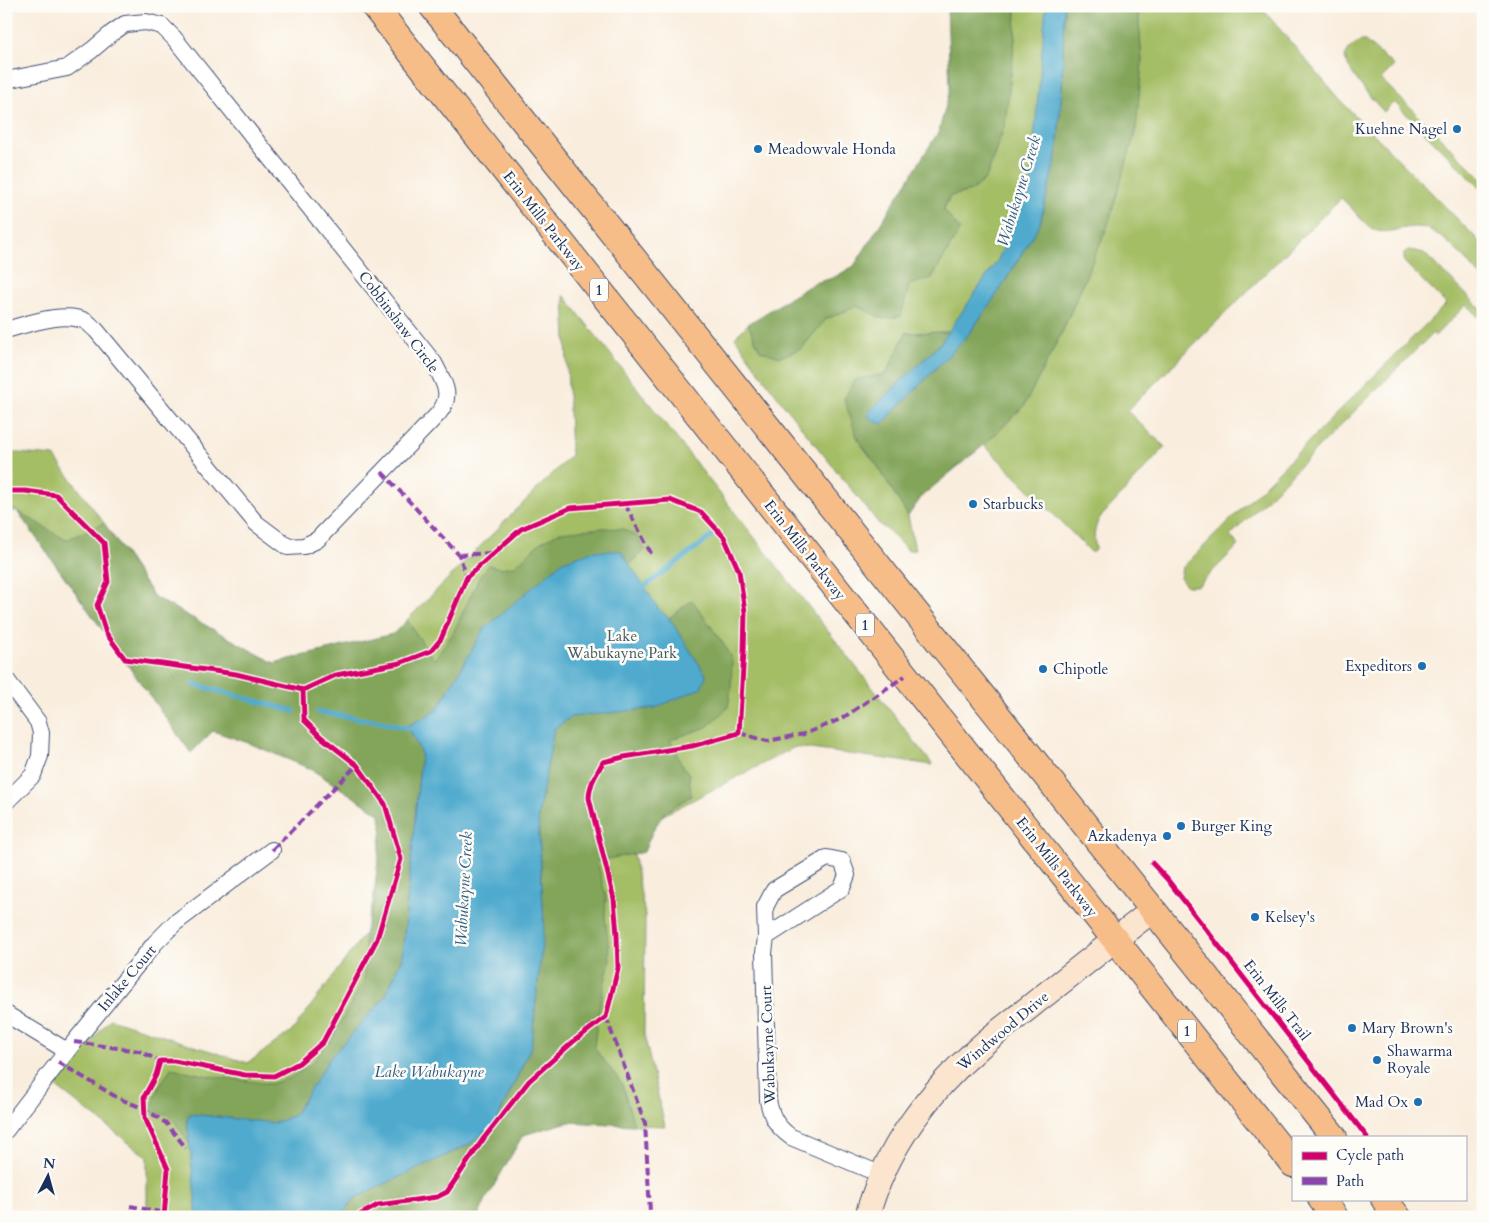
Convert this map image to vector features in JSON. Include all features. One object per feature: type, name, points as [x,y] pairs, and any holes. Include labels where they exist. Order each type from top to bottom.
[{"type":"main road","name":"Erin Mills Parkway","points":[[374,6],[1292,1163]]},
{"type":"main road","points":[[432,6],[1333,1136]]},
{"type":"main road","points":[[1322,1200],[1335,1217]]},
{"type":"main road","points":[[1385,1200],[1398,1217]]},
{"type":"street","name":"Cobbinshaw Circle","points":[[6,80],[67,68],[125,24],[146,22],[162,26],[434,363],[448,395],[444,407],[438,414],[317,540],[304,546],[288,547],[256,523],[96,330],[87,322],[65,316],[6,330]]},
{"type":"street","points":[[6,679],[38,722],[41,733],[40,756],[33,775],[6,802]]},
{"type":"street","name":"Inlake Court","points":[[6,1130],[67,1051],[155,944],[175,923],[272,850]]},
{"type":"street","name":"Wabukayne Court","points":[[766,937],[842,888],[847,875],[842,861],[827,858],[774,890],[765,908],[766,937],[764,953],[768,1100],[774,1122],[781,1131],[791,1138],[882,1175]]},
{"type":"street","name":"Windwood Drive","points":[[867,1217],[882,1175],[898,1144],[917,1113],[939,1087],[980,1046],[1153,910]]},
{"type":"street","points":[[6,1014],[67,1051]]},
{"type":"green space","points":[[947,6],[1016,6],[1015,38],[1005,124],[986,178],[971,191],[950,196],[943,209],[960,230],[932,278],[909,285],[901,316],[884,319],[857,306],[826,319],[801,349],[779,357],[760,350],[748,324],[814,283],[833,278],[854,266],[939,131],[950,90]]},
{"type":"green space","points":[[1016,6],[1046,6],[1047,14],[1030,184],[998,260],[948,332],[906,333],[886,374],[854,380],[858,440],[877,465],[908,516],[915,550],[907,550],[889,531],[880,525],[787,409],[735,337],[748,324],[760,350],[801,349],[826,319],[858,306],[884,319],[901,316],[909,284],[950,196],[971,191],[986,178],[1005,124],[1015,38]]},
{"type":"green space","points":[[1064,6],[1138,6],[1142,63],[1136,130],[1108,225],[1063,330],[1024,406],[984,445],[923,495],[908,516],[877,465],[858,440],[844,399],[854,380],[886,374],[906,333],[948,332],[939,345],[867,414],[872,420],[882,424],[968,335],[998,293],[1040,223],[1057,153],[1062,87]]},
{"type":"green space","points":[[1138,6],[1260,6],[1339,99],[1483,245],[1483,279],[1443,238],[1428,229],[1413,227],[1383,232],[1377,231],[1367,225],[1341,198],[1127,411],[1165,447],[1099,519],[1094,534],[1096,549],[1092,553],[984,445],[1024,406],[1063,330],[1108,225],[1142,63]]},
{"type":"green space","points":[[1365,41],[1394,66],[1381,79],[1483,180],[1483,191],[1394,102],[1384,112],[1362,86],[1351,71],[1345,57],[1351,47]]},
{"type":"green space","points":[[1410,250],[1424,253],[1483,311],[1483,321],[1466,305],[1435,336],[1433,333],[1230,536],[1239,545],[1199,585],[1187,586],[1180,578],[1182,568],[1446,304],[1404,262],[1404,254]]},
{"type":"green space","name":"Lake Wabukayne Park","points":[[564,295],[933,765],[795,747],[629,833],[645,915],[644,1034],[665,1126],[568,1122],[523,1135],[486,1199],[478,1217],[147,1217],[147,1157],[55,1086],[110,1019],[248,1063],[293,1030],[365,933],[373,903],[382,830],[380,814],[311,769],[249,743],[213,731],[191,753],[17,511],[6,511],[6,452],[54,456],[104,523],[154,597],[274,663],[393,634],[571,455]]},
{"type":"green space","points":[[17,511],[66,540],[104,523],[154,597],[274,663],[393,634],[407,620],[434,660],[452,635],[480,576],[489,565],[499,568],[515,566],[541,542],[560,532],[580,530],[623,529],[636,536],[645,550],[629,564],[484,629],[437,710],[408,726],[421,754],[402,957],[385,997],[330,1058],[294,1115],[275,1123],[190,1114],[187,1119],[190,1145],[176,1123],[167,1114],[150,1113],[158,1089],[171,1068],[209,1076],[271,1084],[290,1078],[312,1063],[332,1038],[364,980],[365,933],[373,903],[382,830],[380,814],[311,769],[249,743],[213,731],[191,753]]},
{"type":"green space","points":[[692,600],[724,645],[732,660],[728,708],[707,727],[670,740],[680,762],[689,774],[691,796],[665,812],[653,830],[644,852],[597,861],[606,897],[605,916],[610,959],[598,1014],[594,1047],[622,1084],[634,1125],[568,1122],[523,1135],[486,1199],[478,1217],[340,1217],[355,1198],[470,1144],[496,1122],[531,1047],[544,925],[538,816],[554,729],[571,717],[655,708],[706,675],[669,618]]},
{"type":"water","points":[[1046,6],[1064,6],[1062,87],[1057,153],[1040,223],[998,293],[968,335],[882,424],[872,420],[867,414],[939,345],[998,260],[1030,184]]},
{"type":"water","name":"Lake Wabukayne","points":[[592,551],[621,551],[659,609],[669,618],[706,675],[701,688],[655,708],[571,717],[554,729],[538,816],[544,925],[531,1047],[496,1122],[470,1144],[355,1198],[340,1217],[197,1217],[187,1119],[190,1114],[275,1123],[294,1115],[330,1058],[385,997],[402,957],[421,754],[408,726],[437,710],[484,629],[563,561]]},
{"type":"waterway","name":"Wabukayne Creek","points":[[640,590],[712,536]]},
{"type":"waterway","points":[[193,684],[294,711]]},
{"type":"waterway","points":[[318,712],[381,722],[416,730]]},
{"type":"marked path","points":[[382,472],[459,555],[467,577]]},
{"type":"marked path","points":[[625,504],[653,557]]},
{"type":"marked path","points":[[459,555],[492,553]]},
{"type":"marked path","points":[[739,733],[767,741],[804,734],[841,719],[905,676]]},
{"type":"marked path","points":[[272,850],[357,765]]},
{"type":"marked path","points":[[606,1017],[645,1123],[650,1212],[646,1217]]},
{"type":"marked path","points":[[74,1042],[139,1051],[160,1061]]},
{"type":"marked path","points":[[58,1062],[118,1098],[145,1109],[166,1123],[186,1148]]},
{"type":"marked path","points":[[130,1206],[165,1213]]},
{"type":"cycle path","points":[[6,491],[25,491],[56,495],[104,543],[108,582],[97,605],[106,633],[125,659],[236,674],[303,690]]},
{"type":"cycle path","points":[[164,1217],[168,1169],[145,1118],[144,1097],[156,1075],[160,1061],[174,1061],[245,1075],[274,1076],[299,1063],[323,1042],[377,939],[401,859],[385,804],[357,765],[321,737],[304,720],[303,690],[336,675],[400,663],[431,651],[441,639],[467,577],[521,529],[570,508],[670,500],[701,512],[724,537],[739,571],[745,612],[739,733],[692,746],[603,762],[594,779],[590,788],[589,798],[614,899],[617,935],[618,968],[606,1017],[574,1041],[529,1081],[484,1138],[447,1192],[437,1197],[378,1205],[356,1217]]},
{"type":"cycle path","name":"Erin Mills Trail","points":[[1152,863],[1167,879],[1366,1136]]},
{"type":"place","name":"Kuehne Nagel","points":[[1457,129]]},
{"type":"place","name":"Meadowvale Honda","points":[[758,149]]},
{"type":"place","name":"Starbucks","points":[[973,504]]},
{"type":"place","name":"Expeditors","points":[[1422,666]]},
{"type":"place","name":"Chipotle","points":[[1043,669]]},
{"type":"place","name":"Burger King","points":[[1181,826]]},
{"type":"place","name":"Azkadenya","points":[[1167,836]]},
{"type":"place","name":"Kelsey's","points":[[1255,917]]},
{"type":"place","name":"Mary Brown's","points":[[1352,1028]]},
{"type":"place","name":"Shawarma Royale","points":[[1377,1060]]},
{"type":"place","name":"Mad Ox","points":[[1418,1102]]}]
